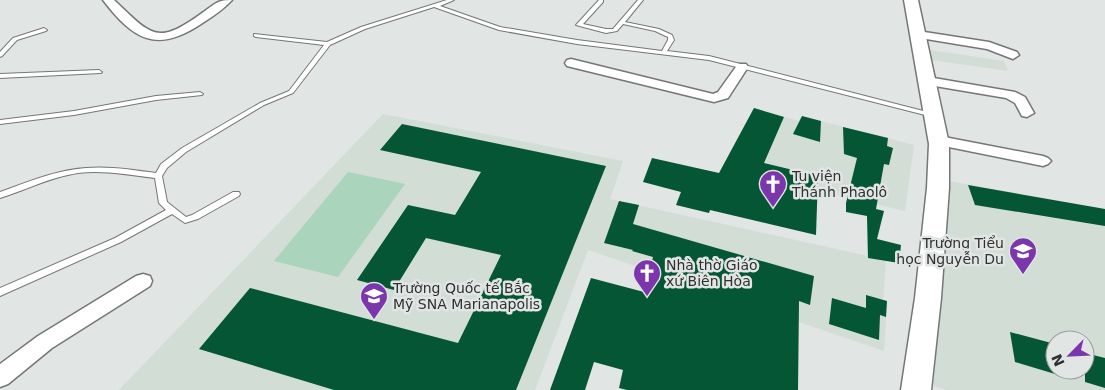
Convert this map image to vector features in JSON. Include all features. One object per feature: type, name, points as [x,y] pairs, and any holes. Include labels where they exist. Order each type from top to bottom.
[{"type":"main road","points":[[911,0],[939,140],[938,188],[928,298],[916,390]]},
{"type":"street","points":[[108,0],[146,35],[161,37],[187,29],[228,0]]},
{"type":"street","points":[[918,35],[989,46],[1013,55]]},
{"type":"street","points":[[571,63],[714,98],[723,95],[742,67]]},
{"type":"street","points":[[928,81],[1010,95],[1020,100],[1026,113]]},
{"type":"street","points":[[939,140],[1043,161]]},
{"type":"street","points":[[0,377],[45,342],[143,281]]},
{"type":"lane","points":[[236,194],[188,220],[182,218],[164,203],[158,176],[164,166],[184,150],[262,104],[291,92],[328,44],[363,28],[452,0]]},
{"type":"lane","points":[[601,1],[579,25],[609,31],[615,30],[641,0]]},
{"type":"lane","points":[[436,6],[499,28],[576,42],[709,58],[935,116]]},
{"type":"lane","points":[[623,23],[657,30],[670,36],[671,40],[663,53]]},
{"type":"lane","points":[[0,55],[15,39],[44,30]]},
{"type":"lane","points":[[256,35],[328,44]]},
{"type":"lane","points":[[0,76],[99,72]]},
{"type":"lane","points":[[0,122],[85,111],[168,95],[200,94]]},
{"type":"lane","points":[[0,195],[58,175],[78,171],[96,170],[158,176]]},
{"type":"lane","points":[[0,292],[109,244],[172,210]]},
{"type":"shaded area","points":[[930,50],[1004,61],[1008,71],[932,60]]},
{"type":"shaded area","points":[[754,108],[799,121],[802,116],[914,145],[905,211],[722,168]]},
{"type":"shaded area","name":"Trường Quốc tế Bắc Mỹ SNA Marianapolis","points":[[383,114],[623,161],[610,199],[886,260],[883,300],[887,301],[884,351],[588,250],[535,390],[119,390]]},
{"type":"shaded area","name":"Trường Tiểu học Nguyễn Du","points":[[949,181],[1105,209],[1105,390],[948,390],[933,386]]},
{"type":"green space","points":[[348,172],[405,184],[338,277],[274,261]]},
{"type":"building","points":[[754,108],[784,117],[764,163],[818,176],[816,235],[710,210],[709,213],[676,205],[681,192],[643,182],[652,158],[719,173]]},
{"type":"building","points":[[802,116],[821,121],[820,142],[793,134]]},
{"type":"building","points":[[402,124],[606,166],[516,390],[334,390],[199,349],[250,288],[458,343],[501,255],[426,238],[394,290],[357,280],[408,205],[455,215],[481,172],[380,150]]},
{"type":"building","points":[[843,127],[888,138],[887,146],[893,148],[889,165],[884,164],[876,209],[884,211],[877,239],[901,245],[899,263],[868,258],[867,216],[846,212],[846,203],[857,158],[844,154]]},
{"type":"building","points":[[968,185],[1105,209],[1105,226],[975,205]]},
{"type":"building","name":"Nhà thờ Giáo xứ Biên Hòa","points":[[619,201],[639,205],[633,224],[814,276],[810,305],[799,301],[798,390],[627,390],[619,388],[623,370],[594,362],[585,390],[550,390],[591,278],[644,292],[653,257],[604,243]]},
{"type":"building","points":[[866,295],[887,301],[886,317],[880,315],[879,340],[829,324],[832,298],[866,308]]},
{"type":"building","points":[[1010,332],[1045,341],[1045,371],[1015,362]]},
{"type":"building","points":[[1095,356],[1105,358],[1105,388],[1085,382],[1085,380],[1095,380]]},
{"type":"place","name":"Tu viện Thánh Phaolô","points":[[773,208]]},
{"type":"place","name":"Trường Tiểu học Nguyễn Du","points":[[1023,275]]},
{"type":"place","name":"Nhà thờ Giáo xứ Biên Hòa","points":[[647,297]]},
{"type":"place","name":"Trường Quốc tế Bắc Mỹ SNA Marianapolis","points":[[374,320]]}]
